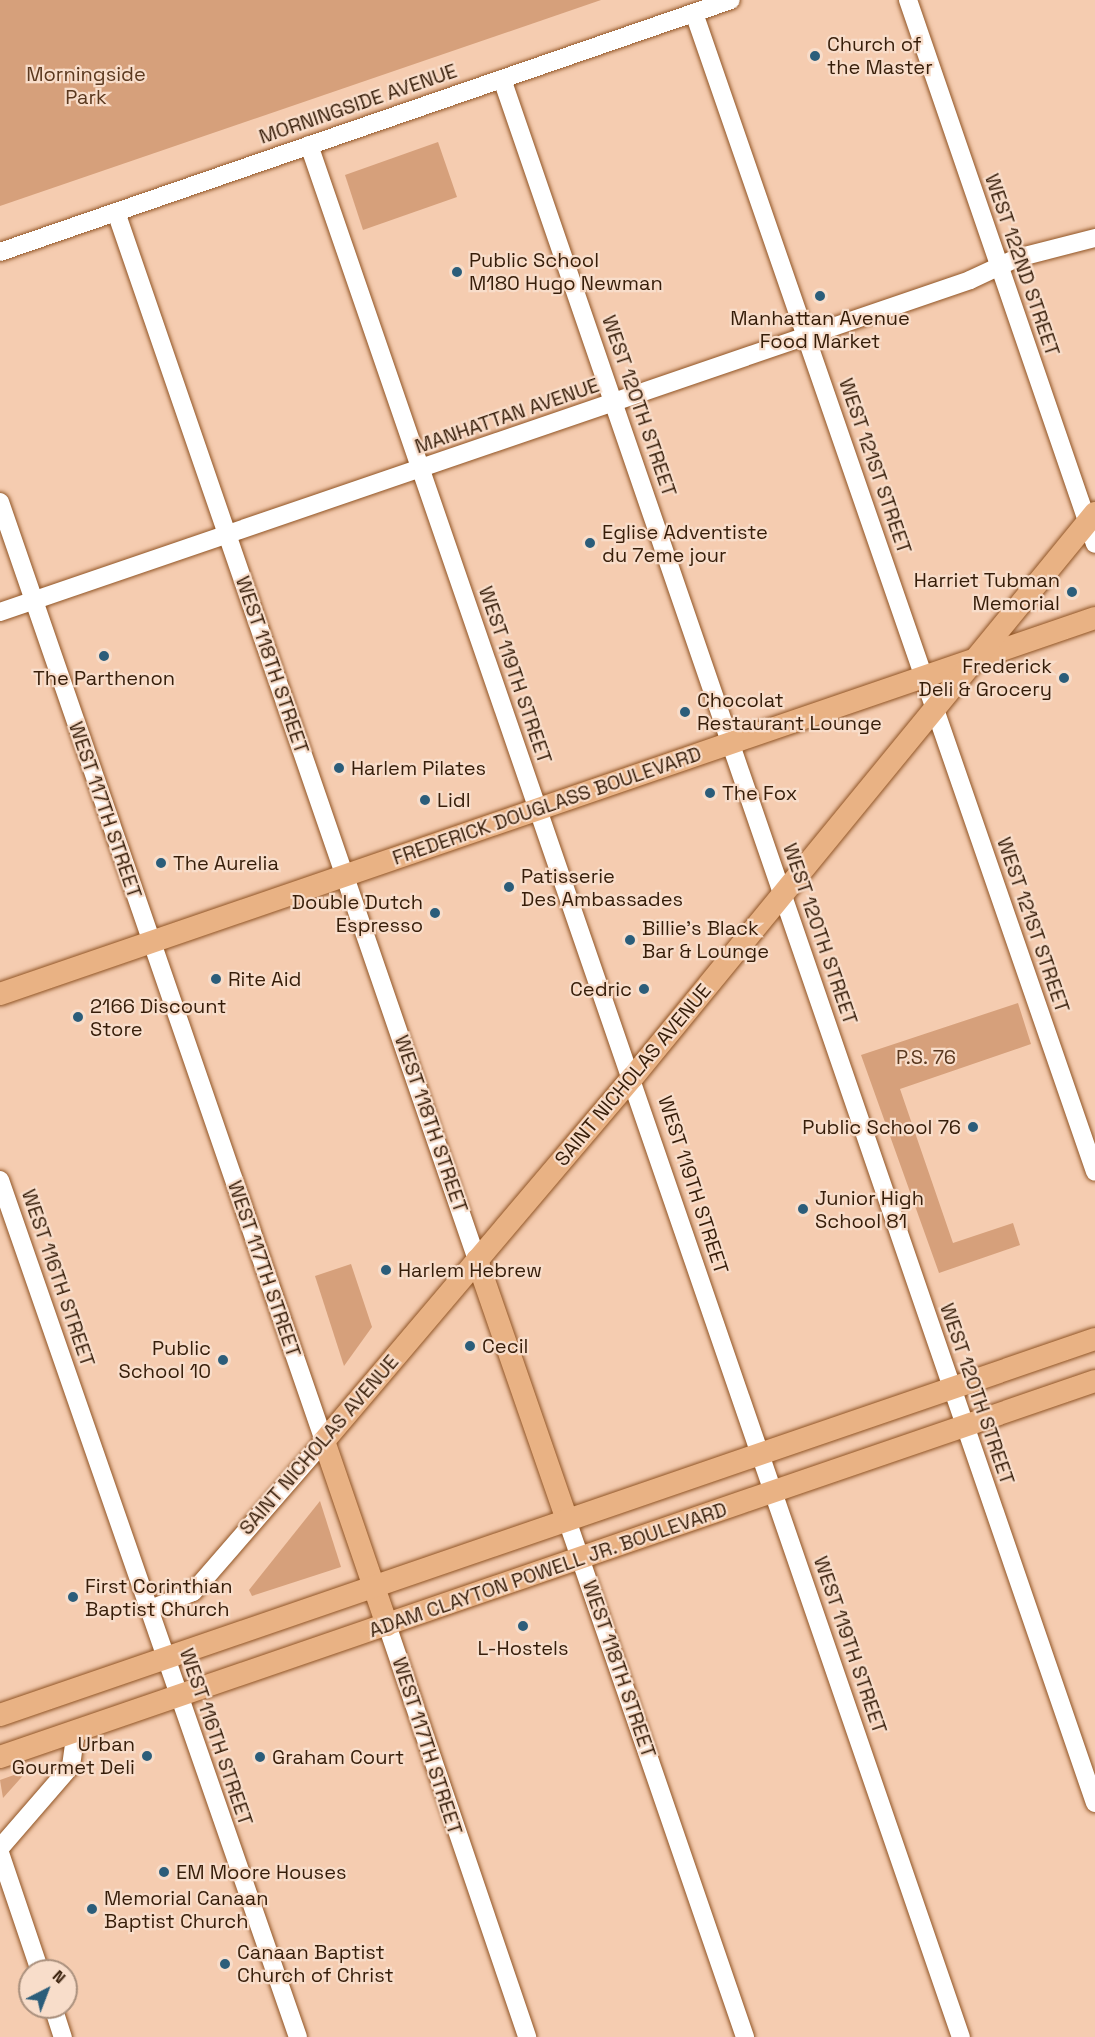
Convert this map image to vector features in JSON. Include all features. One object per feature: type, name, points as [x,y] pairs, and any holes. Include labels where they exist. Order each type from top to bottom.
[{"type":"main road","name":"SAINT NICHOLAS AVENUE","points":[[324,1441],[633,1077],[1091,517]]},
{"type":"main road","name":"FREDERICK DOUGLASS BOULEVARD","points":[[0,994],[1095,618]]},
{"type":"main road","name":"WEST 118TH STREET","points":[[477,1260],[567,1520]]},
{"type":"main road","name":"ADAM CLAYTON POWELL JR. BOULEVARD","points":[[0,1715],[1095,1339]]},
{"type":"main road","name":"ADAM CLAYTON POWELL JR. BOULEVARD","points":[[0,1757],[1095,1381]]},
{"type":"main road","name":"WEST 117TH STREET","points":[[324,1441],[387,1625]]},
{"type":"street","name":"MORNINGSIDE AVENUE","points":[[0,252],[731,0]]},
{"type":"street","name":"WEST 122ND STREET","points":[[908,0],[998,267],[1091,517],[1095,544]]},
{"type":"street","name":"WEST 121ST STREET","points":[[694,13],[1095,1172]]},
{"type":"street","name":"WEST 120TH STREET","points":[[502,79],[1095,1803]]},
{"type":"street","name":"WEST 119TH STREET","points":[[309,145],[537,809],[633,1077],[773,1493],[961,2037]]},
{"type":"street","name":"WEST 118TH STREET","points":[[116,212],[477,1260]]},
{"type":"street","name":"MANHATTAN AVENUE","points":[[0,612],[970,280],[1035,252],[1095,237]]},
{"type":"street","name":"WEST 117TH STREET","points":[[0,502],[324,1441]]},
{"type":"street","name":"WEST 116TH STREET","points":[[0,1180],[298,2037]]},
{"type":"street","name":"SAINT NICHOLAS AVENUE","points":[[148,1610],[193,1592],[324,1441]]},
{"type":"street","name":"WEST 118TH STREET","points":[[567,1520],[745,2037]]},
{"type":"street","name":"WEST 117TH STREET","points":[[387,1625],[527,2037]]},
{"type":"street","points":[[0,1848],[71,1766],[76,1731]]},
{"type":"street","points":[[0,1853],[36,1959]]},
{"type":"street","points":[[57,2019],[63,2037]]},
{"type":"green space","name":"Morningside Park","points":[[0,0],[601,0],[0,206]]},
{"type":"green space","points":[[438,142],[457,197],[363,230],[345,175]]},
{"type":"green space","name":"P.S. 76","points":[[1018,1003],[1031,1044],[900,1089],[953,1243],[1013,1223],[1020,1245],[939,1273],[861,1055]]},
{"type":"green space","points":[[351,1264],[372,1327],[344,1366],[315,1276]]},
{"type":"green space","points":[[320,1501],[341,1567],[252,1596],[249,1590]]},
{"type":"green space","points":[[28,1770],[3,1798],[0,1780]]},
{"type":"place","name":"Church of the Master","points":[[815,56]]},
{"type":"place","name":"Public School M180 Hugo Newman","points":[[457,272]]},
{"type":"place","name":"Manhattan Avenue Food Market","points":[[820,296]]},
{"type":"place","name":"Eglise Adventiste du 7eme jour","points":[[590,543]]},
{"type":"place","name":"Harriet Tubman Memorial","points":[[1072,592]]},
{"type":"place","name":"The Parthenon","points":[[104,656]]},
{"type":"place","name":"Frederick Deli & Grocery","points":[[1064,678]]},
{"type":"place","name":"Chocolat Restaurant Lounge","points":[[685,712]]},
{"type":"place","name":"Harlem Pilates","points":[[339,768]]},
{"type":"place","name":"The Fox","points":[[710,793]]},
{"type":"place","name":"Lidl","points":[[425,800]]},
{"type":"place","name":"The Aurelia","points":[[161,863]]},
{"type":"place","name":"Patisserie Des Ambassades","points":[[509,887]]},
{"type":"place","name":"Double Dutch Espresso","points":[[435,913]]},
{"type":"place","name":"Billie's Black Bar & Lounge","points":[[630,940]]},
{"type":"place","name":"Rite Aid","points":[[216,979]]},
{"type":"place","name":"Cedric","points":[[644,989]]},
{"type":"place","name":"2166 Discount Store","points":[[78,1017]]},
{"type":"place","name":"Public School 76","points":[[973,1127]]},
{"type":"place","name":"Junior High School 81","points":[[803,1209]]},
{"type":"place","name":"Harlem Hebrew","points":[[386,1270]]},
{"type":"place","name":"Cecil","points":[[470,1346]]},
{"type":"place","name":"Public School 10","points":[[223,1360]]},
{"type":"place","name":"First Corinthian Baptist Church","points":[[73,1597]]},
{"type":"place","name":"L-Hostels","points":[[523,1626]]},
{"type":"place","name":"Urban Gourmet Deli","points":[[147,1756]]},
{"type":"place","name":"Graham Court","points":[[260,1757]]},
{"type":"place","name":"EM Moore Houses","points":[[164,1872]]},
{"type":"place","name":"Memorial Canaan Baptist Church","points":[[92,1909]]},
{"type":"place","name":"Canaan Baptist Church of Christ","points":[[225,1964]]}]
